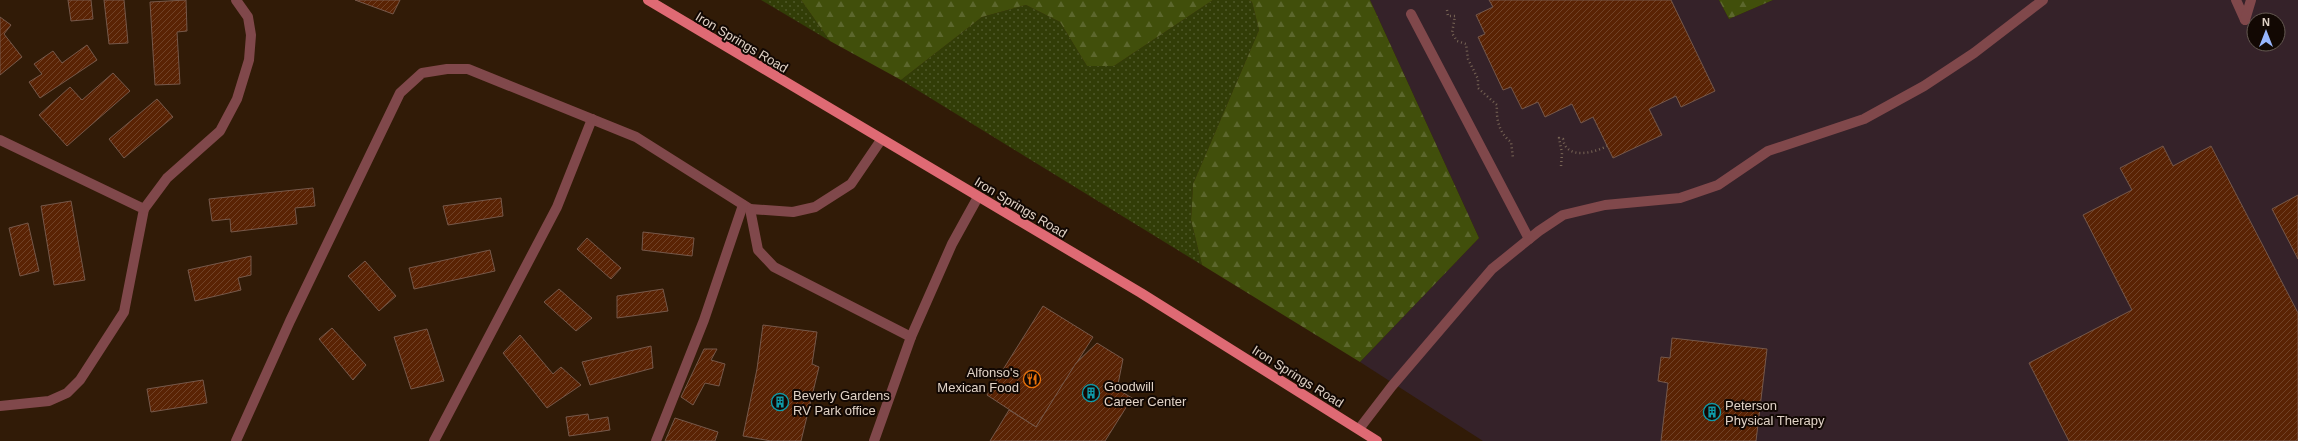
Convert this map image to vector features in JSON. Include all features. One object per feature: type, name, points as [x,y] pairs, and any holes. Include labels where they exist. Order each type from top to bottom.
[{"type":"main road","name":"Iron Springs Road","points":[[648,0],[881,140],[1141,293],[1377,441]]},
{"type":"street","points":[[0,406],[49,401],[67,393],[80,380],[124,312],[144,209],[167,178],[220,131],[238,99],[249,60],[251,35],[248,17],[236,0]]},
{"type":"street","points":[[1359,429],[1392,386],[1492,269],[1529,239],[1568,213],[1605,205],[1680,198],[1718,185],[1768,151],[1864,119],[1924,86],[1974,53],[2043,0]]},
{"type":"street","points":[[2236,0],[2245,20],[2251,0]]},
{"type":"street","points":[[1411,14],[1529,239]]},
{"type":"street","points":[[236,441],[290,321],[400,94],[422,73],[447,69],[468,69],[636,137],[746,207],[793,212],[815,207],[850,184],[881,140]]},
{"type":"street","points":[[434,441],[557,207],[592,119]]},
{"type":"street","points":[[0,140],[144,209]]},
{"type":"street","points":[[874,441],[911,337],[952,244],[978,197]]},
{"type":"street","points":[[746,207],[758,250],[774,267],[911,337]]},
{"type":"street","points":[[656,441],[704,320],[746,207]]},
{"type":"path","points":[[1446,10],[1448,16],[1455,16],[1452,33],[1457,40],[1466,44],[1468,58],[1478,79],[1478,88],[1497,105],[1496,118],[1504,136],[1511,142],[1514,163]]},
{"type":"path","points":[[1561,166],[1562,153],[1559,138],[1563,138],[1564,144],[1568,150],[1578,153],[1594,152],[1607,146]]},
{"type":"shaded area","points":[[1370,0],[1719,0],[1729,19],[1773,0],[2298,0],[2298,441],[1483,441],[1360,362],[1479,238]]},
{"type":"green space","points":[[761,0],[801,0],[830,41]]},
{"type":"green space","points":[[801,0],[1213,0],[1114,66],[1087,66],[1060,22],[1026,5],[982,17],[901,80],[830,41]]},
{"type":"green space","points":[[1213,0],[1249,0],[1252,2],[1259,30],[1193,184],[1191,220],[1202,265],[901,80],[982,17],[1026,5],[1060,22],[1087,66],[1114,66]]},
{"type":"green space","points":[[1249,0],[1370,0],[1479,238],[1360,362],[1202,265],[1191,220],[1193,184],[1259,30],[1252,2]]},
{"type":"green space","points":[[1719,0],[1773,0],[1729,19]]},
{"type":"building","points":[[68,0],[91,0],[93,19],[71,21]]},
{"type":"building","points":[[104,0],[124,0],[128,43],[109,44]]},
{"type":"building","points":[[186,0],[187,31],[177,32],[180,84],[155,85],[150,2]]},
{"type":"building","points":[[355,0],[400,0],[393,14]]},
{"type":"building","points":[[1489,0],[1671,0],[1715,91],[1681,107],[1676,96],[1649,109],[1662,135],[1613,158],[1593,117],[1581,123],[1572,104],[1545,117],[1538,102],[1522,109],[1511,87],[1503,90],[1478,37],[1485,34],[1476,15],[1493,7]]},
{"type":"building","points":[[0,17],[11,25],[4,34],[22,57],[0,75]]},
{"type":"building","points":[[87,45],[97,60],[40,98],[29,82],[42,74],[34,64],[53,51],[62,63]]},
{"type":"building","points":[[113,73],[130,91],[67,146],[39,115],[70,87],[82,100]]},
{"type":"building","points":[[157,99],[173,117],[124,158],[109,139]]},
{"type":"building","points":[[2163,146],[2173,166],[2211,146],[2298,313],[2298,441],[2069,441],[2029,363],[2132,310],[2083,215],[2132,190],[2120,168]]},
{"type":"building","points":[[313,188],[315,206],[295,208],[297,224],[231,232],[230,219],[212,221],[209,199]]},
{"type":"building","points":[[2298,195],[2298,259],[2272,209]]},
{"type":"building","points":[[501,198],[503,216],[448,225],[443,206]]},
{"type":"building","points":[[71,201],[85,280],[54,285],[41,206]]},
{"type":"building","points":[[28,223],[39,271],[20,276],[9,228]]},
{"type":"building","points":[[643,232],[694,238],[692,256],[642,250]]},
{"type":"building","points":[[587,238],[621,268],[611,279],[577,249]]},
{"type":"building","points":[[490,250],[495,271],[414,289],[409,268]]},
{"type":"building","points":[[251,256],[251,275],[238,278],[241,290],[195,301],[188,270]]},
{"type":"building","points":[[365,261],[396,296],[379,311],[348,276]]},
{"type":"building","points":[[559,289],[592,318],[576,331],[544,302]]},
{"type":"building","points":[[663,289],[668,311],[617,318],[617,296]]},
{"type":"building","name":"Alfonso's Mexican Food","points":[[1043,306],[1093,337],[1036,427],[987,395]]},
{"type":"building","name":"Beverly Gardens RV Park office","points":[[763,325],[817,332],[812,364],[819,367],[801,441],[771,441],[743,436],[757,369]]},
{"type":"building","points":[[332,328],[366,365],[353,380],[319,339]]},
{"type":"building","points":[[427,329],[444,381],[411,389],[394,337]]},
{"type":"building","points":[[520,335],[553,374],[561,367],[581,385],[547,408],[503,353]]},
{"type":"building","name":"Peterson Physical Therapy","points":[[1672,338],[1767,349],[1756,441],[1661,441],[1668,383],[1658,381],[1661,357],[1670,358]]},
{"type":"building","name":"Goodwill Career Center","points":[[1097,343],[1123,359],[1117,389],[1132,398],[1105,441],[990,441],[1009,410],[1036,427],[1076,363]]},
{"type":"building","points":[[651,346],[653,368],[590,385],[582,362]]},
{"type":"building","points":[[704,349],[717,349],[711,360],[725,364],[719,386],[705,383],[693,405],[681,397]]},
{"type":"building","points":[[203,380],[207,403],[151,412],[147,389]]},
{"type":"building","points":[[588,414],[589,420],[608,417],[610,430],[569,436],[566,417]]},
{"type":"building","points":[[675,418],[718,432],[715,441],[665,441]]},
{"type":"place","name":"Alfonso's Mexican Food","points":[[1032,379]]},
{"type":"place","name":"Goodwill Career Center","points":[[1091,393]]},
{"type":"place","name":"Beverly Gardens RV Park office","points":[[780,402]]},
{"type":"place","name":"Peterson Physical Therapy","points":[[1712,412]]}]
